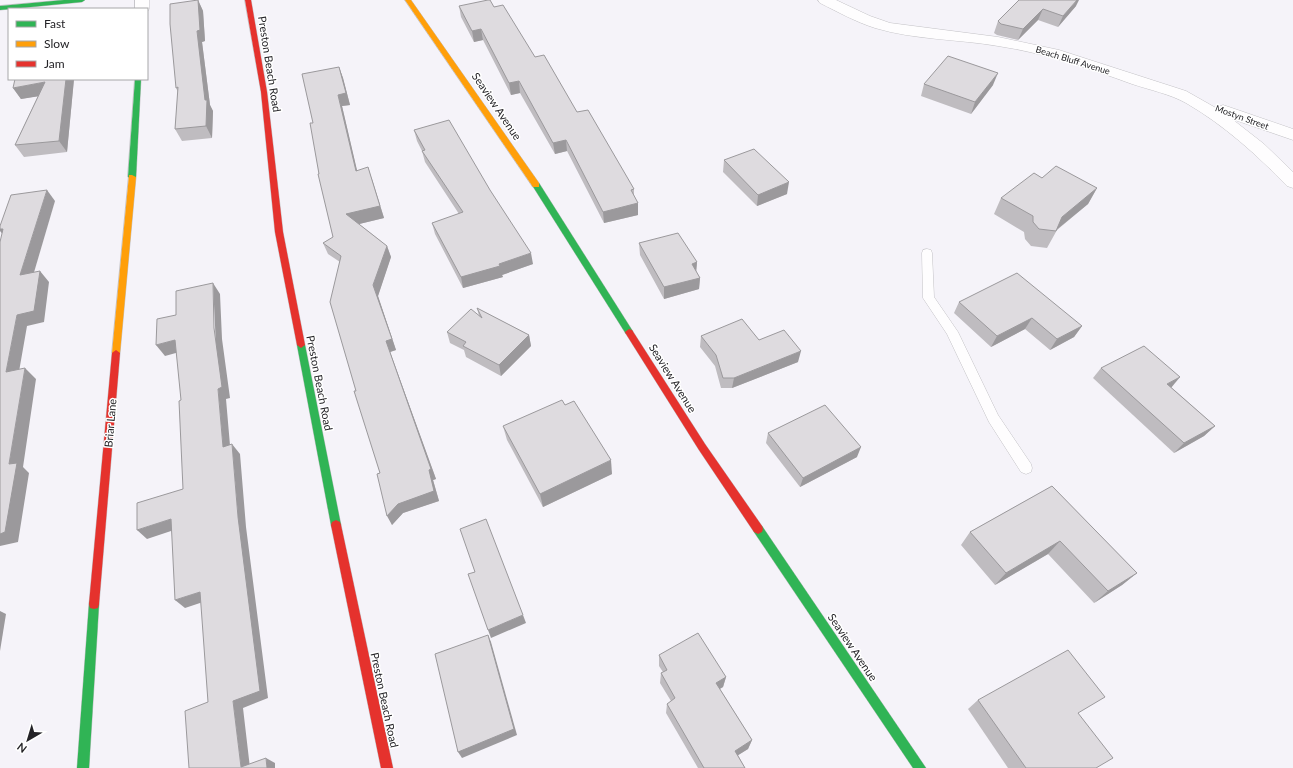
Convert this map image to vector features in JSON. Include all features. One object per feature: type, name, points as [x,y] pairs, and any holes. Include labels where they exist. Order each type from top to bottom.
[{"type":"street","points":[[0,8],[45,2],[82,0]]},
{"type":"street","name":"Preston Beach Road","points":[[248,0],[264,92],[279,232],[341,550],[387,768]]},
{"type":"street","name":"Seaview Avenue","points":[[408,0],[529,174],[702,447],[920,768]]},
{"type":"street","name":"Beach Bluff Avenue","points":[[825,0],[875,23],[888,27],[924,33],[998,41],[1034,48],[1079,60],[1191,99],[1241,132],[1266,154],[1293,182]]},
{"type":"street","name":"Briar Lane","points":[[83,768],[94,600],[135,144],[138,80]]},
{"type":"street","name":"Mostyn Street","points":[[1191,99],[1293,135]]},
{"type":"lane","points":[[927,253],[929,298],[952,332],[993,418],[1026,468]]},
{"type":"building","points":[[198,0],[200,30],[197,31],[205,100],[207,100],[206,126],[175,129],[178,87],[176,88],[170,24],[170,4]]},
{"type":"building","points":[[490,0],[494,7],[503,5],[535,57],[544,55],[577,112],[588,110],[634,189],[631,190],[638,203],[603,212],[566,140],[553,143],[519,81],[509,83],[481,29],[472,31],[459,6]]},
{"type":"building","points":[[1019,0],[1077,0],[1063,16],[1043,9],[1023,29],[1001,24],[998,21]]},
{"type":"building","points":[[948,56],[998,73],[975,102],[924,84]]},
{"type":"building","points":[[339,67],[346,93],[338,95],[356,171],[368,167],[380,206],[346,214],[387,246],[373,285],[392,339],[386,341],[431,469],[429,470],[434,491],[398,504],[387,516],[377,474],[380,473],[354,391],[356,391],[330,302],[341,256],[323,243],[333,237],[318,174],[310,123],[313,123],[302,74]]},
{"type":"building","points":[[15,80],[66,80],[59,141],[15,145],[45,82],[13,88]]},
{"type":"building","points":[[449,120],[490,190],[531,253],[499,264],[500,266],[461,277],[432,223],[463,212],[422,151],[425,150],[414,130]]},
{"type":"building","points":[[754,149],[789,182],[758,195],[724,160]]},
{"type":"building","points":[[1056,166],[1097,188],[1062,217],[1056,231],[1039,229],[1033,222],[1033,216],[1001,198],[1034,173],[1042,178]]},
{"type":"building","points":[[47,190],[20,275],[40,271],[34,311],[17,315],[6,372],[25,368],[9,464],[17,463],[5,532],[0,534],[0,242],[3,229],[0,229],[0,226],[11,195]]},
{"type":"building","points":[[678,233],[697,262],[692,264],[700,278],[664,287],[639,243]]},
{"type":"building","points":[[1017,273],[1082,326],[1057,339],[1032,318],[997,336],[959,302]]},
{"type":"building","points":[[213,283],[214,328],[222,387],[218,389],[223,447],[232,444],[238,517],[260,691],[233,701],[241,767],[266,758],[267,768],[189,768],[185,711],[208,702],[200,592],[175,600],[171,519],[137,530],[137,503],[183,489],[179,401],[181,400],[175,340],[156,345],[157,319],[176,315],[176,291]]},
{"type":"building","points":[[477,308],[529,335],[499,365],[463,346],[466,342],[447,332],[471,309],[482,318]]},
{"type":"building","points":[[742,319],[759,340],[784,330],[801,351],[734,378],[723,378],[716,355],[701,336]]},
{"type":"building","points":[[1144,346],[1180,377],[1167,384],[1215,426],[1184,443],[1101,368]]},
{"type":"building","points":[[562,400],[565,405],[574,401],[611,460],[540,494],[503,426]]},
{"type":"building","points":[[825,405],[861,447],[803,478],[768,433]]},
{"type":"building","points":[[1052,486],[1137,573],[1108,591],[1060,541],[1006,573],[970,532]]},
{"type":"building","points":[[486,519],[523,615],[488,630],[468,574],[475,572],[460,529]]},
{"type":"building","points":[[698,633],[726,677],[716,683],[752,740],[735,751],[745,768],[704,768],[667,704],[675,698],[661,673],[667,670],[659,655]]},
{"type":"building","points":[[488,635],[514,729],[458,752],[435,654]]},
{"type":"building","points":[[1068,650],[1105,697],[1078,713],[1113,758],[1096,768],[1026,768],[978,700]]},
{"type":"traffic: fast","points":[[0,8],[82,0]]},
{"type":"traffic: fast","points":[[132,177],[138,80]]},
{"type":"traffic: fast","points":[[536,185],[629,332]]},
{"type":"traffic: fast","points":[[301,345],[336,525]]},
{"type":"traffic: fast","points":[[758,529],[920,768]]},
{"type":"traffic: fast","points":[[83,768],[94,604]]},
{"type":"traffic: slow","points":[[408,0],[536,185]]},
{"type":"traffic: slow","points":[[116,353],[132,177]]},
{"type":"traffic: jam","points":[[248,0],[264,92],[279,232],[301,345]]},
{"type":"traffic: jam","points":[[629,332],[702,447],[758,529]]},
{"type":"traffic: jam","points":[[94,604],[116,353]]},
{"type":"traffic: jam","points":[[336,525],[387,768]]}]
